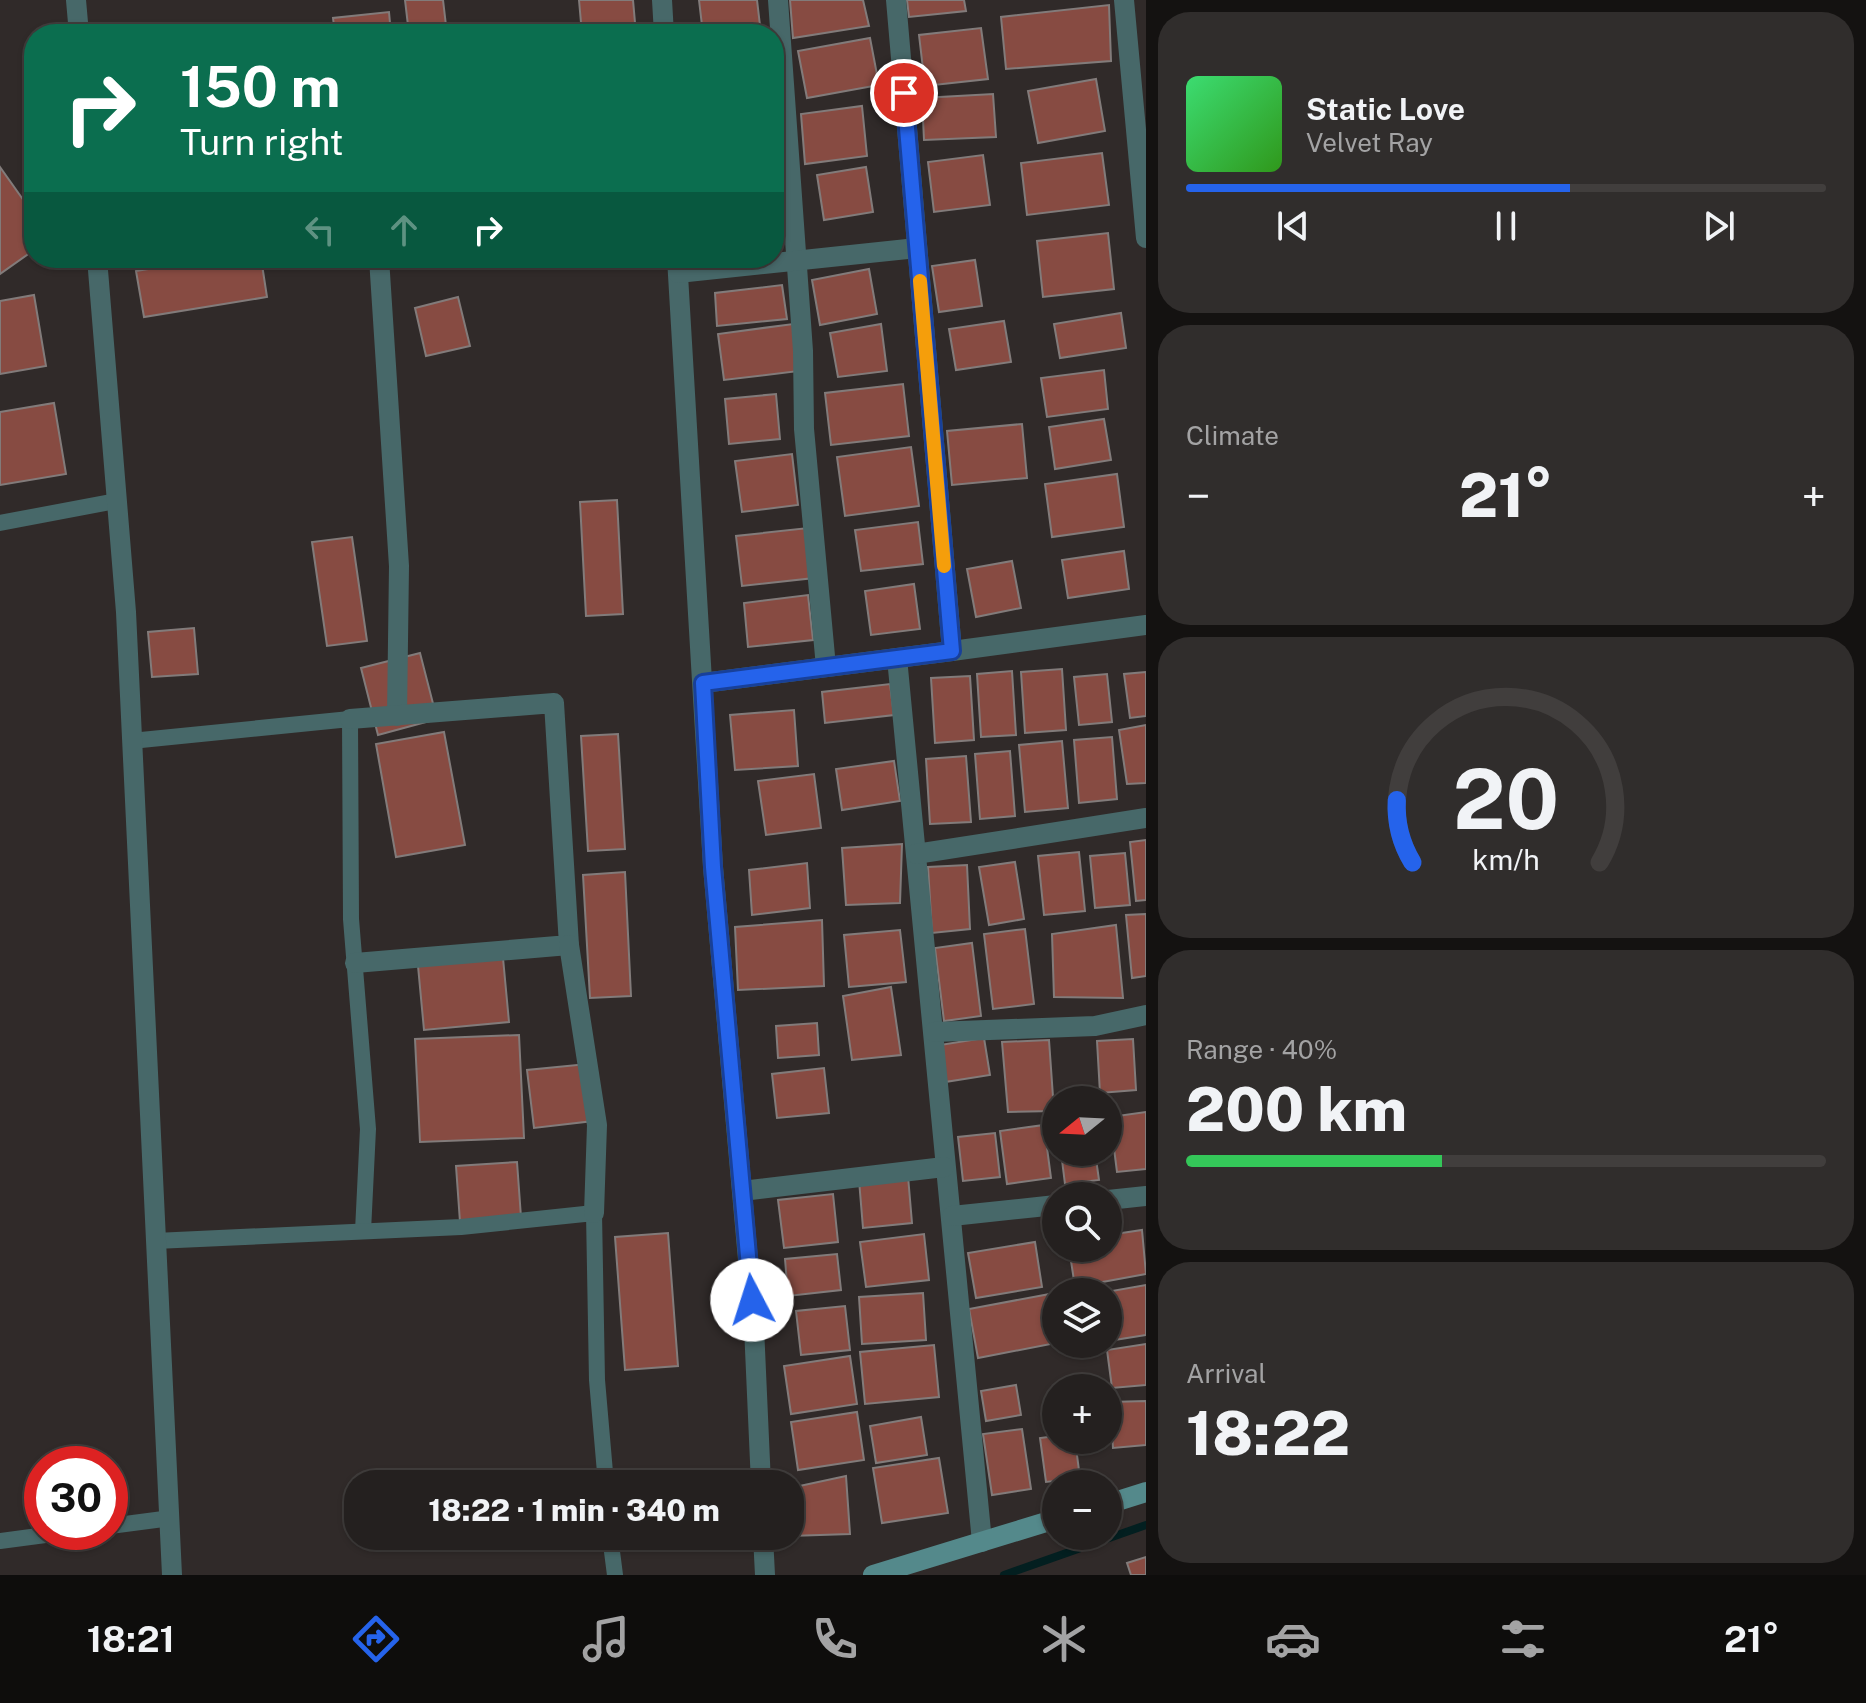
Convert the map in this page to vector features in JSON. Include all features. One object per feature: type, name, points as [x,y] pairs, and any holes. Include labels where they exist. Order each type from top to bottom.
[{"type":"street","points":[[76,0],[78,24]]},
{"type":"street","points":[[662,0],[663,24]]},
{"type":"street","points":[[778,0],[780,24]]},
{"type":"street","points":[[896,0],[952,651]]},
{"type":"street","points":[[1124,0],[1146,238]]},
{"type":"street","points":[[784,87],[803,351],[804,429],[826,667]]},
{"type":"street","points":[[784,262],[917,248]]},
{"type":"street","points":[[98,268],[126,612],[172,1575]]},
{"type":"street","points":[[380,268],[399,566],[397,716]]},
{"type":"street","points":[[678,268],[713,867],[754,1327],[760,1470]]},
{"type":"street","points":[[703,683],[1146,625]]},
{"type":"street","points":[[897,658],[982,1542]]},
{"type":"street","points":[[350,719],[554,703],[569,945],[597,1125],[594,1213]]},
{"type":"street","points":[[916,854],[1146,818]]},
{"type":"street","points":[[355,963],[569,945]]},
{"type":"street","points":[[934,1032],[1095,1026],[1146,1015]]},
{"type":"street","points":[[742,1191],[944,1167]]},
{"type":"street","points":[[1122,1199],[1146,1196]]},
{"type":"street","points":[[952,1216],[1042,1206]]},
{"type":"street","points":[[1122,1500],[1146,1492]]},
{"type":"street","points":[[873,1575],[1042,1523]]},
{"type":"street","points":[[764,1550],[765,1575]]},
{"type":"lane","points":[[0,523],[116,501]]},
{"type":"lane","points":[[131,741],[350,719],[351,919],[368,1129],[363,1231]]},
{"type":"lane","points":[[155,1241],[461,1227],[594,1213],[597,1380],[605,1470]]},
{"type":"lane","points":[[128,1524],[171,1518]]},
{"type":"lane","points":[[0,1541],[24,1538]]},
{"type":"lane","points":[[612,1550],[615,1575]]},
{"type":"building","points":[[405,0],[443,0],[446,24],[408,24]]},
{"type":"building","points":[[579,0],[633,0],[635,24],[581,24]]},
{"type":"building","points":[[699,0],[757,0],[760,24],[702,24]]},
{"type":"building","points":[[790,0],[863,0],[869,26],[793,38]]},
{"type":"building","points":[[907,0],[964,0],[966,11],[909,17]]},
{"type":"building","points":[[1109,5],[1111,61],[1006,69],[1001,17]]},
{"type":"building","points":[[389,12],[390,24],[334,24],[333,18]]},
{"type":"building","points":[[981,28],[988,79],[925,86],[919,35]]},
{"type":"building","points":[[870,38],[879,85],[807,98],[798,51]]},
{"type":"building","points":[[1096,79],[1105,131],[1038,143],[1028,91]]},
{"type":"building","points":[[993,94],[996,137],[924,140],[922,98]]},
{"type":"building","points":[[862,106],[867,156],[805,164],[801,114]]},
{"type":"building","points":[[1102,153],[1109,205],[1027,215],[1021,163]]},
{"type":"building","points":[[983,155],[990,205],[934,212],[928,162]]},
{"type":"building","points":[[0,167],[24,201],[24,257],[0,274]]},
{"type":"building","points":[[866,167],[873,212],[824,220],[817,175]]},
{"type":"building","points":[[1108,233],[1114,289],[1043,297],[1037,241]]},
{"type":"building","points":[[975,260],[982,306],[939,312],[932,266]]},
{"type":"building","points":[[154,268],[263,268],[267,297],[144,317],[136,271]]},
{"type":"building","points":[[869,269],[877,314],[820,325],[812,280]]},
{"type":"building","points":[[782,285],[787,319],[717,326],[715,293]]},
{"type":"building","points":[[34,295],[46,366],[0,374],[0,301]]},
{"type":"building","points":[[458,297],[470,346],[426,356],[415,308]]},
{"type":"building","points":[[1121,313],[1126,348],[1060,358],[1054,324]]},
{"type":"building","points":[[1004,321],[1011,362],[956,370],[949,329]]},
{"type":"building","points":[[793,324],[799,371],[724,380],[718,334]]},
{"type":"building","points":[[881,324],[887,371],[838,377],[830,333]]},
{"type":"building","points":[[1104,370],[1108,409],[1047,417],[1041,378]]},
{"type":"building","points":[[903,384],[909,436],[831,445],[825,393]]},
{"type":"building","points":[[776,394],[780,439],[729,444],[725,399]]},
{"type":"building","points":[[54,403],[66,474],[0,485],[0,412]]},
{"type":"building","points":[[1104,419],[1111,460],[1055,469],[1049,427]]},
{"type":"building","points":[[1022,424],[1027,478],[952,485],[947,431]]},
{"type":"building","points":[[911,447],[919,506],[845,516],[837,457]]},
{"type":"building","points":[[792,454],[798,505],[742,512],[735,461]]},
{"type":"building","points":[[1117,474],[1124,527],[1052,537],[1045,484]]},
{"type":"building","points":[[617,500],[623,614],[586,616],[580,502]]},
{"type":"building","points":[[918,522],[923,564],[861,571],[855,530]]},
{"type":"building","points":[[808,528],[814,578],[742,586],[736,536]]},
{"type":"building","points":[[352,537],[367,641],[327,646],[312,542]]},
{"type":"building","points":[[1124,551],[1129,589],[1068,598],[1062,560]]},
{"type":"building","points":[[1012,561],[1021,608],[976,617],[967,569]]},
{"type":"building","points":[[914,584],[920,629],[871,635],[865,591]]},
{"type":"building","points":[[808,595],[813,640],[748,647],[744,603]]},
{"type":"building","points":[[194,628],[198,674],[152,677],[148,632]]},
{"type":"building","points":[[420,653],[437,719],[378,735],[361,668]]},
{"type":"building","points":[[1062,669],[1066,730],[1025,733],[1021,672]]},
{"type":"building","points":[[1012,671],[1016,735],[981,737],[977,674]]},
{"type":"building","points":[[1146,672],[1146,716],[1130,718],[1124,674]]},
{"type":"building","points":[[1107,674],[1112,722],[1079,725],[1074,677]]},
{"type":"building","points":[[970,676],[974,740],[935,743],[931,678]]},
{"type":"building","points":[[890,684],[894,715],[825,723],[822,692]]},
{"type":"building","points":[[794,710],[798,766],[735,770],[730,715]]},
{"type":"building","points":[[1146,725],[1146,783],[1127,784],[1119,730]]},
{"type":"building","points":[[444,732],[465,845],[396,857],[376,744]]},
{"type":"building","points":[[618,734],[625,849],[588,851],[581,736]]},
{"type":"building","points":[[1112,737],[1117,799],[1079,803],[1074,740]]},
{"type":"building","points":[[1062,741],[1068,808],[1025,812],[1019,745]]},
{"type":"building","points":[[1010,751],[1015,816],[980,819],[975,754]]},
{"type":"building","points":[[966,756],[971,822],[930,824],[926,759]]},
{"type":"building","points":[[894,761],[900,801],[842,810],[836,769]]},
{"type":"building","points":[[814,774],[821,828],[766,835],[758,781]]},
{"type":"building","points":[[1146,840],[1146,900],[1136,901],[1130,842]]},
{"type":"building","points":[[902,844],[900,903],[846,905],[842,848]]},
{"type":"building","points":[[1079,852],[1085,911],[1044,915],[1038,856]]},
{"type":"building","points":[[1125,853],[1130,905],[1095,908],[1090,856]]},
{"type":"building","points":[[1015,862],[1024,919],[989,925],[979,867]]},
{"type":"building","points":[[807,863],[810,908],[752,915],[749,870]]},
{"type":"building","points":[[967,865],[970,929],[932,933],[928,867]]},
{"type":"building","points":[[625,872],[631,996],[590,998],[583,875]]},
{"type":"building","points":[[1146,914],[1146,976],[1132,978],[1126,915]]},
{"type":"building","points":[[822,920],[824,986],[738,990],[735,927]]},
{"type":"building","points":[[1116,925],[1123,998],[1054,997],[1052,934]]},
{"type":"building","points":[[1025,929],[1034,1004],[993,1009],[984,934]]},
{"type":"building","points":[[900,930],[906,982],[849,987],[844,935]]},
{"type":"building","points":[[972,943],[981,1016],[944,1021],[935,948]]},
{"type":"building","points":[[503,958],[509,1022],[424,1030],[418,966]]},
{"type":"building","points":[[891,987],[901,1055],[852,1060],[843,996]]},
{"type":"building","points":[[817,1023],[819,1055],[778,1058],[776,1026]]},
{"type":"building","points":[[519,1035],[524,1138],[420,1142],[415,1039]]},
{"type":"building","points":[[984,1038],[990,1075],[945,1082],[940,1045]]},
{"type":"building","points":[[1133,1039],[1136,1090],[1122,1091],[1122,1086],[1100,1086],[1097,1041]]},
{"type":"building","points":[[1049,1040],[1052,1086],[1042,1086],[1042,1111],[1008,1112],[1002,1042]]},
{"type":"building","points":[[587,1064],[593,1121],[534,1128],[527,1070]]},
{"type":"building","points":[[824,1068],[829,1113],[777,1118],[772,1074]]},
{"type":"building","points":[[1146,1112],[1146,1169],[1117,1172],[1116,1166],[1122,1166],[1122,1115]]},
{"type":"building","points":[[1042,1125],[1042,1166],[1049,1166],[1051,1178],[1007,1184],[1000,1131]]},
{"type":"building","points":[[995,1133],[1000,1177],[963,1181],[958,1137]]},
{"type":"building","points":[[517,1162],[521,1217],[460,1222],[456,1166]]},
{"type":"building","points":[[1063,1166],[1097,1166],[1099,1180],[1065,1182]]},
{"type":"building","points":[[908,1176],[912,1223],[863,1228],[859,1180]]},
{"type":"building","points":[[833,1194],[838,1242],[784,1248],[778,1200]]},
{"type":"building","points":[[1142,1230],[1146,1274],[1122,1278],[1074,1278],[1071,1262],[1122,1262],[1122,1233]]},
{"type":"building","points":[[668,1233],[678,1366],[625,1370],[615,1237]]},
{"type":"building","points":[[924,1234],[929,1280],[866,1287],[860,1242]]},
{"type":"building","points":[[1035,1242],[1042,1287],[976,1298],[968,1253]]},
{"type":"building","points":[[837,1254],[841,1290],[788,1296],[785,1259]]},
{"type":"building","points":[[1146,1285],[1146,1335],[1122,1339],[1122,1289]]},
{"type":"building","points":[[923,1293],[926,1340],[862,1344],[859,1297]]},
{"type":"building","points":[[1042,1295],[1042,1346],[978,1358],[969,1309]]},
{"type":"building","points":[[845,1306],[850,1350],[801,1355],[796,1311]]},
{"type":"building","points":[[1146,1344],[1146,1385],[1122,1387],[1122,1374],[1110,1374],[1108,1358],[1122,1358],[1122,1348]]},
{"type":"building","points":[[934,1345],[939,1397],[865,1404],[860,1352]]},
{"type":"building","points":[[850,1356],[857,1404],[791,1414],[784,1366]]},
{"type":"building","points":[[1016,1385],[1021,1415],[986,1421],[981,1391]]},
{"type":"building","points":[[1146,1401],[1146,1445],[1122,1447],[1122,1402]]},
{"type":"building","points":[[857,1412],[864,1460],[798,1470],[791,1422]]},
{"type":"building","points":[[921,1417],[927,1455],[876,1463],[870,1426]]},
{"type":"building","points":[[1022,1429],[1031,1489],[992,1495],[983,1434]]},
{"type":"building","points":[[1042,1454],[1077,1454],[1079,1470],[1044,1470]]},
{"type":"building","points":[[939,1458],[948,1513],[882,1523],[873,1468]]},
{"type":"building","points":[[846,1476],[850,1534],[804,1536],[804,1485]]},
{"type":"building","points":[[1146,1557],[1146,1575],[1131,1575],[1127,1563]]},
{"type":"waterway","points":[[1004,1575],[1146,1525]]},
{"type":"slow traffic","points":[[920,281],[944,566]]},
{"type":"route","points":[[752,1300],[713,867],[703,683],[952,651],[904,93]]}]
